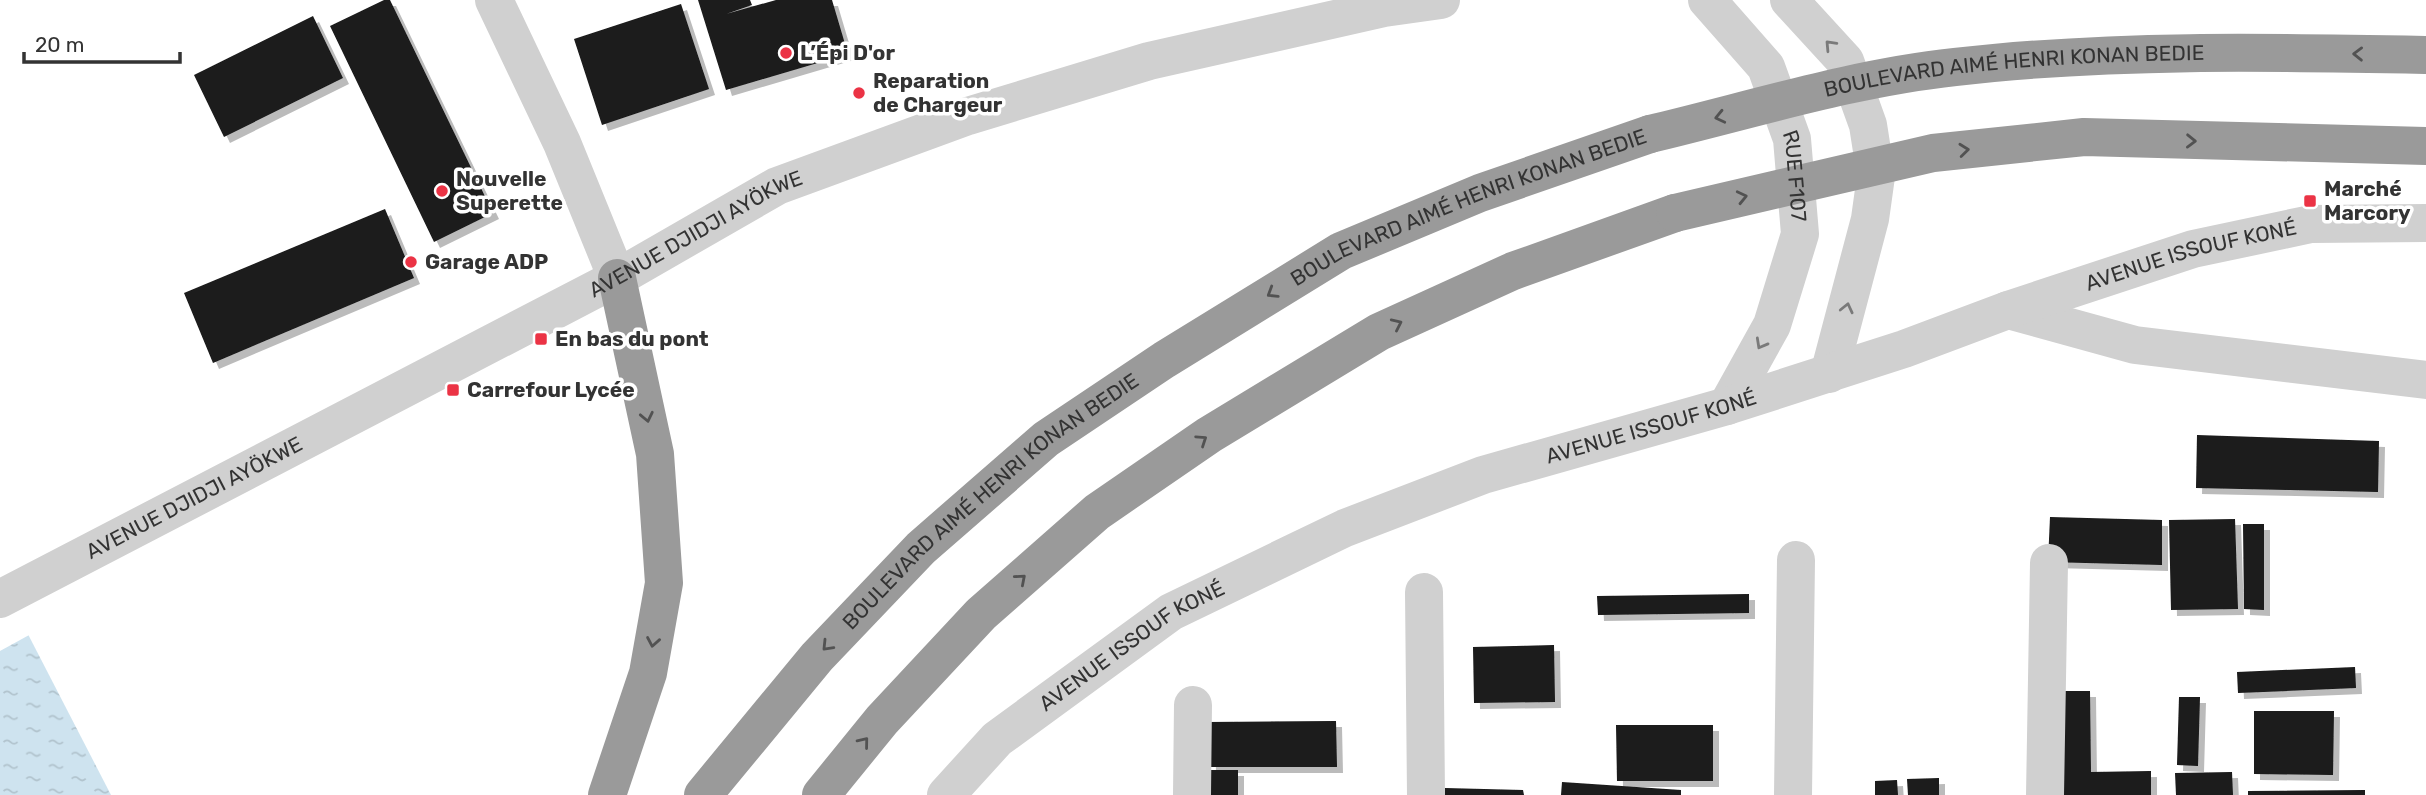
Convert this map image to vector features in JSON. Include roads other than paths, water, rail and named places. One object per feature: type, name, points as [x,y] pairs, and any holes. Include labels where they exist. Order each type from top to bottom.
[{"type":"highway","name":"BOULEVARD AIMÉ HENRI KONAN BEDIE","points":[[703,795],[826,647],[921,548],[1046,439],[1164,360],[1341,251],[1480,193],[1650,134],[1856,83],[1953,67],[2093,55],[2211,51],[2426,55]]},
{"type":"highway","points":[[821,795],[882,720],[981,614],[1097,512],[1209,435],[1379,332],[1513,271],[1675,213],[1933,153],[2084,137],[2426,146]]},
{"type":"highway","points":[[607,795],[648,673],[664,583],[655,454],[618,278]]},
{"type":"street","points":[[494,0],[562,143],[618,278]]},
{"type":"street","name":"AVENUE DJIDJI AYÖKWE","points":[[0,599],[83,553],[618,278],[777,186],[968,116],[1149,61],[1384,8],[1441,0]]},
{"type":"street","name":"RUE F107","points":[[1707,0],[1766,67],[1792,139],[1800,234],[1772,325],[1727,406]]},
{"type":"street","points":[[1789,0],[1845,61],[1868,125],[1875,176],[1870,219],[1829,374]]},
{"type":"street","name":"AVENUE ISSOUF KONÉ","points":[[946,795],[998,739],[1171,612],[1345,528],[1483,475],[1727,406],[1829,374],[2008,310],[2193,249],[2311,224],[2426,223]]},
{"type":"street","points":[[2008,310],[2135,345],[2426,380]]},
{"type":"street","points":[[1793,795],[1796,560]]},
{"type":"street","points":[[2045,795],[2049,563]]},
{"type":"street","points":[[1424,592],[1426,795]]},
{"type":"street","points":[[1192,795],[1193,705]]},
{"type":"water","points":[[0,580],[111,795],[0,795]]},
{"type":"place","name":"L’Épi D'or","points":[[786,53]]},
{"type":"place","name":"Reparation de Chargeur","points":[[859,93]]},
{"type":"place","name":"Nouvelle Superette","points":[[442,191]]},
{"type":"place","name":"Marché Marcory","points":[[2310,201]]},
{"type":"place","name":"Garage ADP","points":[[411,262]]},
{"type":"place","name":"En bas du pont","points":[[541,339]]},
{"type":"place","name":"Carrefour Lycée","points":[[453,390]]}]
